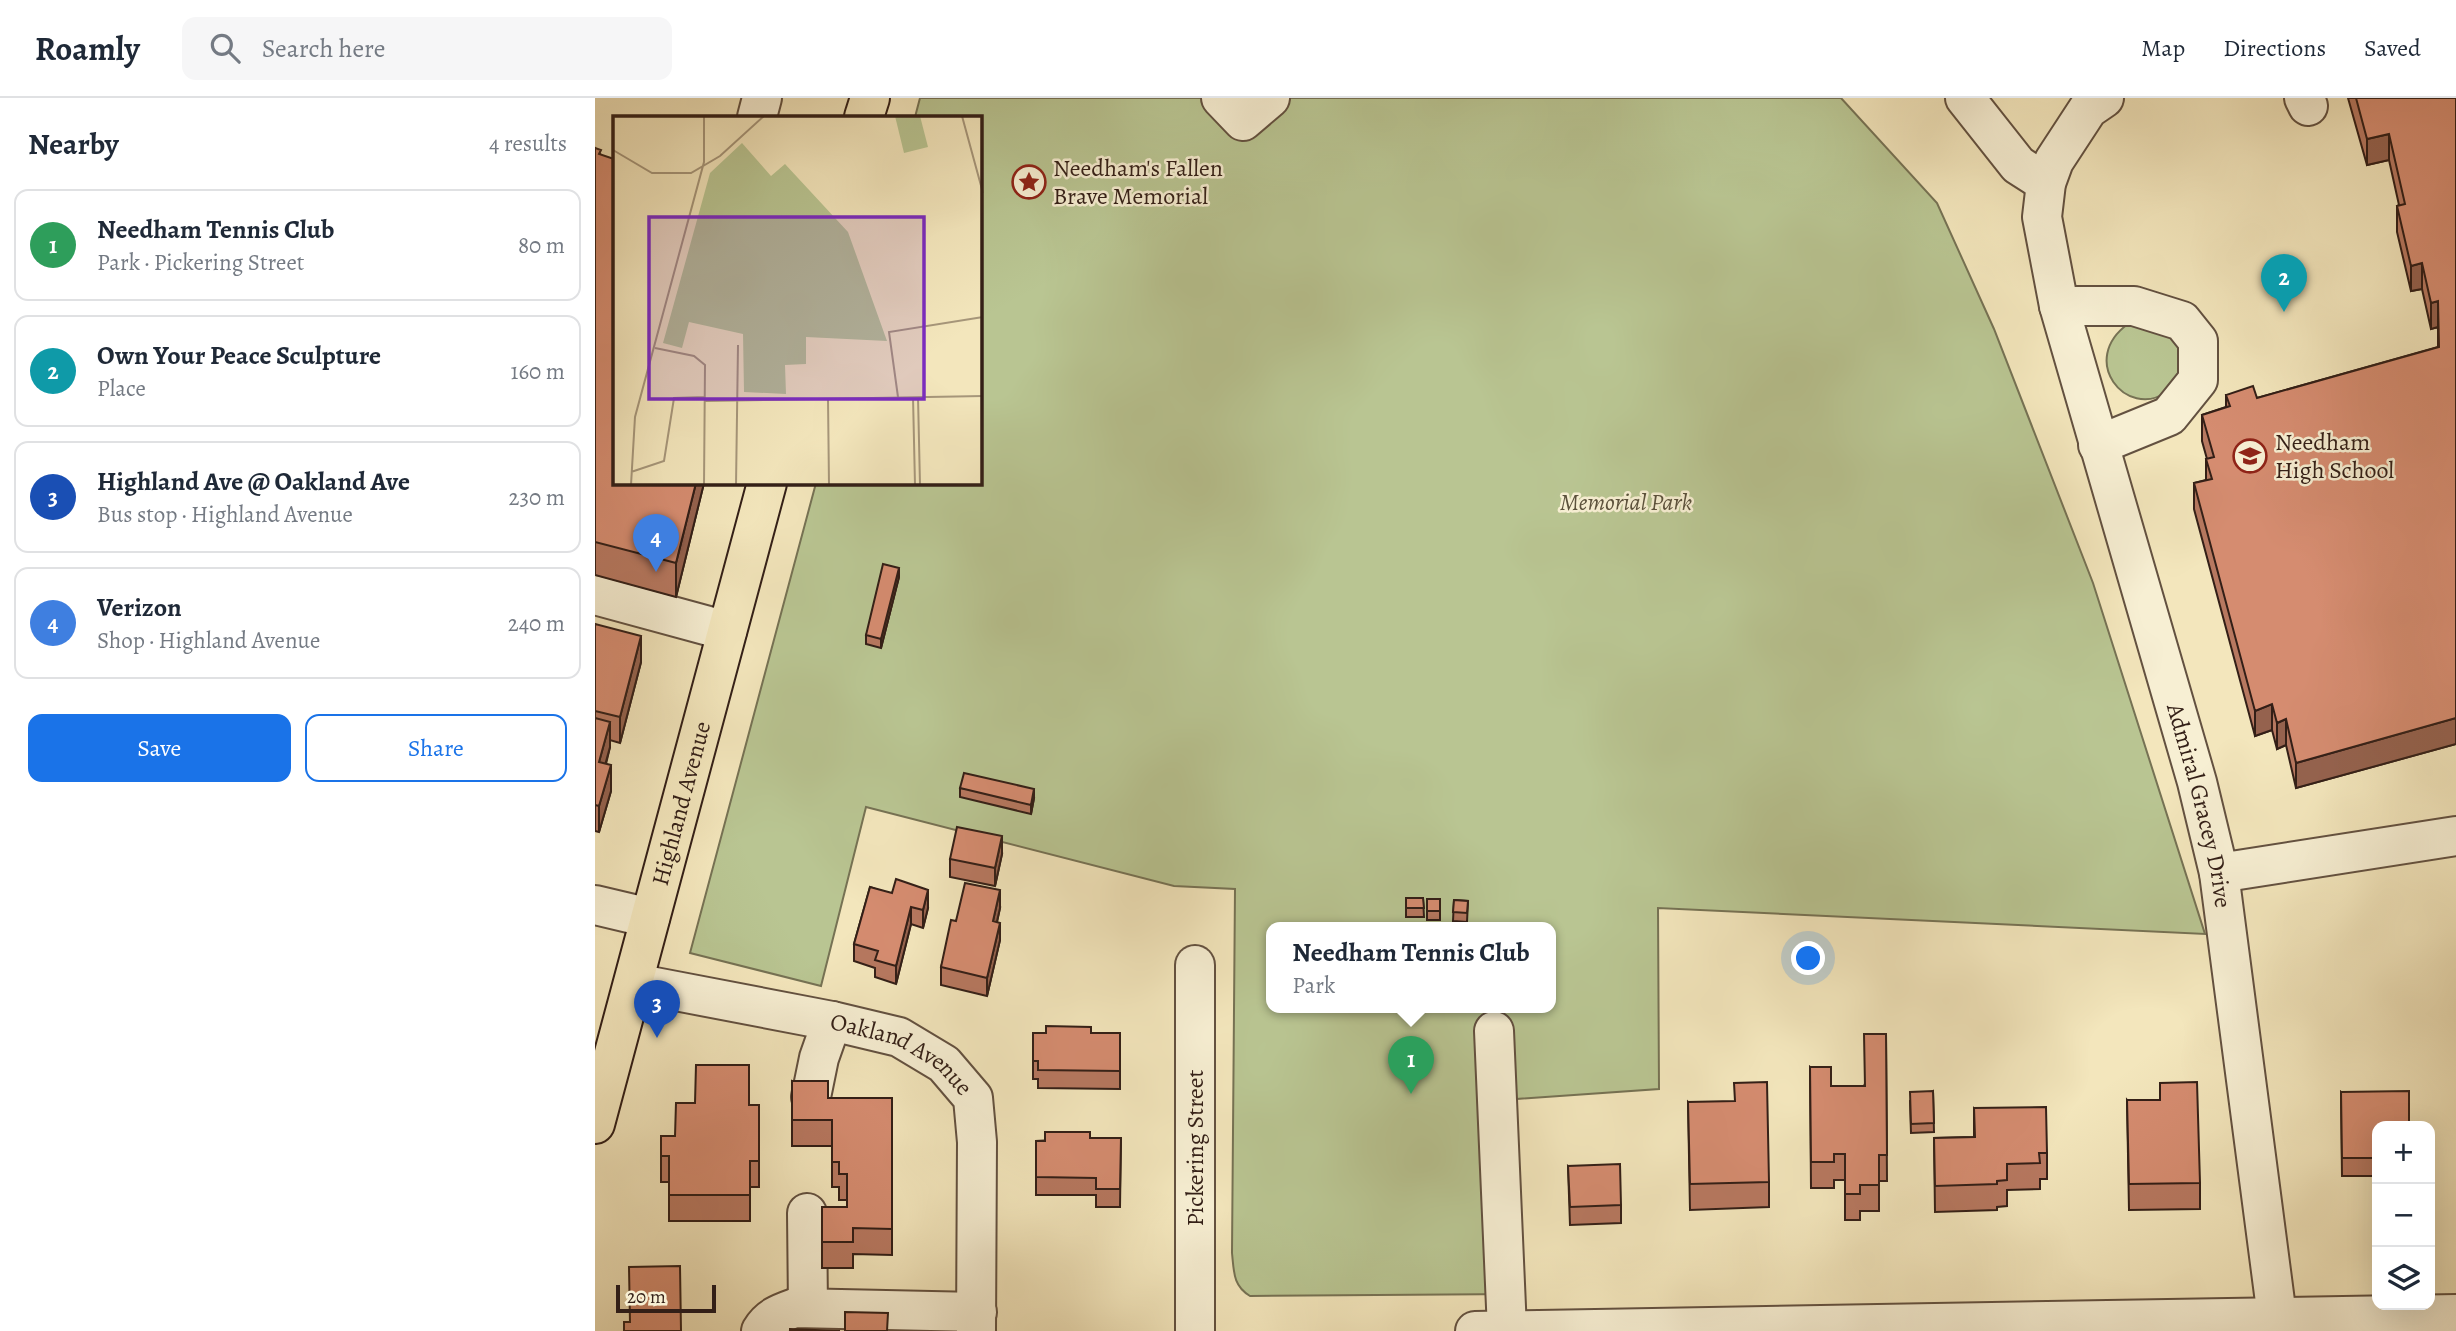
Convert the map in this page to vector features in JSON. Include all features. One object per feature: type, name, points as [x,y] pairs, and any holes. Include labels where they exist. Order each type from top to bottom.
[{"type":"main road","points":[[865,116],[870,98]]},
{"type":"main road","name":"Highland Avenue","points":[[595,1124],[766,485]]},
{"type":"street","points":[[1221,98],[1243,121],[1271,98]]},
{"type":"street","points":[[1965,98],[2018,164],[2046,183]]},
{"type":"street","name":"Admiral Gracey Drive","points":[[2091,102],[2054,161],[2046,183],[2042,217],[2059,306],[2197,782],[2218,873],[2277,1317]]},
{"type":"street","points":[[2059,306],[2134,306],[2182,321],[2198,341],[2198,380],[2169,416],[2098,446]]},
{"type":"street","points":[[595,595],[727,631]]},
{"type":"street","points":[[2218,873],[2456,836]]},
{"type":"street","points":[[595,905],[650,918]]},
{"type":"street","name":"Pickering Street","points":[[1195,965],[1195,1331]]},
{"type":"street","name":"Oakland Avenue","points":[[634,983],[832,1021],[898,1037],[944,1065],[973,1098],[977,1142],[977,1322]]},
{"type":"street","points":[[811,1097],[819,1058],[832,1021]]},
{"type":"street","points":[[1493,1031],[1507,1331]]},
{"type":"street","points":[[807,1213],[809,1308]]},
{"type":"street","points":[[761,1331],[777,1314],[795,1308],[977,1322]]},
{"type":"street","points":[[1475,1331],[1804,1328],[2277,1317],[2399,1323],[2456,1314]]},
{"type":"green space","name":"Memorial Park","points":[[920,98],[1841,98],[1937,203],[1994,329],[2093,583],[2205,934],[1658,908],[1659,1089],[1517,1099],[1518,1294],[1250,1296],[1240,1288],[1235,1278],[1232,1253],[1235,889],[1174,886],[866,807],[821,986],[690,953],[815,485],[982,485],[982,116],[915,116]]},
{"type":"green space","points":[[2128,324],[2176,334],[2184,370],[2167,392],[2152,399],[2137,398],[2123,392],[2113,382],[2108,369],[2107,354],[2114,338]]},
{"type":"building","points":[[2356,98],[2456,98],[2456,718],[2296,763],[2286,719],[2277,723],[2272,704],[2255,711],[2194,483],[2212,479],[2206,459],[2214,457],[2202,415],[2230,406],[2226,395],[2253,386],[2257,398],[2439,347],[2438,301],[2431,303],[2422,263],[2411,266],[2397,206],[2405,204],[2389,134],[2367,139]]},
{"type":"building","points":[[595,148],[601,150],[599,154],[613,159],[613,485],[696,485],[676,563],[595,542]]},
{"type":"building","points":[[883,564],[899,568],[881,639],[866,635]]},
{"type":"building","points":[[595,624],[641,636],[620,717],[595,711]]},
{"type":"building","points":[[595,718],[610,722],[599,762],[611,765],[599,806],[595,805]]},
{"type":"building","points":[[964,773],[1034,789],[1031,805],[960,788]]},
{"type":"building","points":[[957,827],[1002,836],[995,868],[950,859]]},
{"type":"building","points":[[896,879],[928,890],[923,910],[911,907],[896,966],[875,960],[878,951],[854,944],[870,887],[892,893]]},
{"type":"building","points":[[965,883],[1000,890],[993,921],[1000,923],[987,978],[941,967],[951,920],[956,921]]},
{"type":"building","points":[[1406,898],[1423,898],[1424,908],[1406,908]]},
{"type":"building","points":[[1427,899],[1440,899],[1440,911],[1427,911]]},
{"type":"building","points":[[1454,900],[1468,901],[1467,913],[1453,912]]},
{"type":"building","points":[[1046,1026],[1091,1027],[1091,1033],[1120,1033],[1120,1071],[1038,1070],[1038,1061],[1033,1061],[1033,1033],[1046,1033]]},
{"type":"building","points":[[1864,1034],[1886,1034],[1887,1155],[1879,1155],[1879,1185],[1860,1185],[1860,1194],[1845,1194],[1845,1154],[1834,1154],[1834,1162],[1811,1162],[1810,1067],[1831,1067],[1831,1086],[1865,1086]]},
{"type":"building","points":[[696,1065],[749,1065],[749,1105],[759,1105],[759,1161],[750,1161],[750,1195],[669,1195],[669,1156],[661,1156],[661,1136],[675,1136],[676,1103],[695,1103]]},
{"type":"building","points":[[792,1081],[828,1081],[828,1098],[892,1098],[892,1229],[853,1228],[853,1242],[822,1242],[822,1207],[847,1207],[847,1174],[839,1174],[839,1162],[832,1162],[832,1120],[792,1120]]},
{"type":"building","points":[[1767,1082],[1769,1182],[1690,1184],[1688,1102],[1735,1101],[1734,1083]]},
{"type":"building","points":[[2197,1082],[2200,1183],[2129,1184],[2127,1100],[2160,1100],[2160,1083]]},
{"type":"building","points":[[1933,1091],[1934,1123],[1911,1124],[1910,1092]]},
{"type":"building","points":[[2409,1091],[2409,1121],[2372,1121],[2372,1158],[2342,1158],[2341,1092]]},
{"type":"building","points":[[2046,1107],[2047,1153],[2039,1153],[2040,1163],[2007,1164],[2007,1180],[1997,1181],[1997,1184],[1935,1186],[1934,1138],[1975,1137],[1974,1108]]},
{"type":"building","points":[[1045,1132],[1090,1132],[1090,1138],[1121,1138],[1120,1189],[1096,1189],[1096,1178],[1036,1177],[1036,1141],[1045,1141]]},
{"type":"building","points":[[1620,1164],[1621,1205],[1570,1207],[1568,1166]]},
{"type":"building","points":[[680,1266],[681,1331],[624,1331],[624,1322],[630,1322],[629,1267]]},
{"type":"building","points":[[845,1312],[888,1313],[887,1331],[845,1331]]},
{"type":"building","points":[[790,1329],[840,1331],[790,1331]]},
{"type":"place","name":"Needham's Fallen Brave Memorial","points":[[1029,182]]},
{"type":"place","name":"Own Your Peace Sculpture","points":[[2284,312]]},
{"type":"place","name":"Needham High School","points":[[2250,456]]},
{"type":"place","name":"Verizon","points":[[656,572]]},
{"type":"place","name":"Highland Ave @ Oakland Ave","points":[[657,1038]]},
{"type":"place","name":"Needham Tennis Club","points":[[1411,1094]]}]
